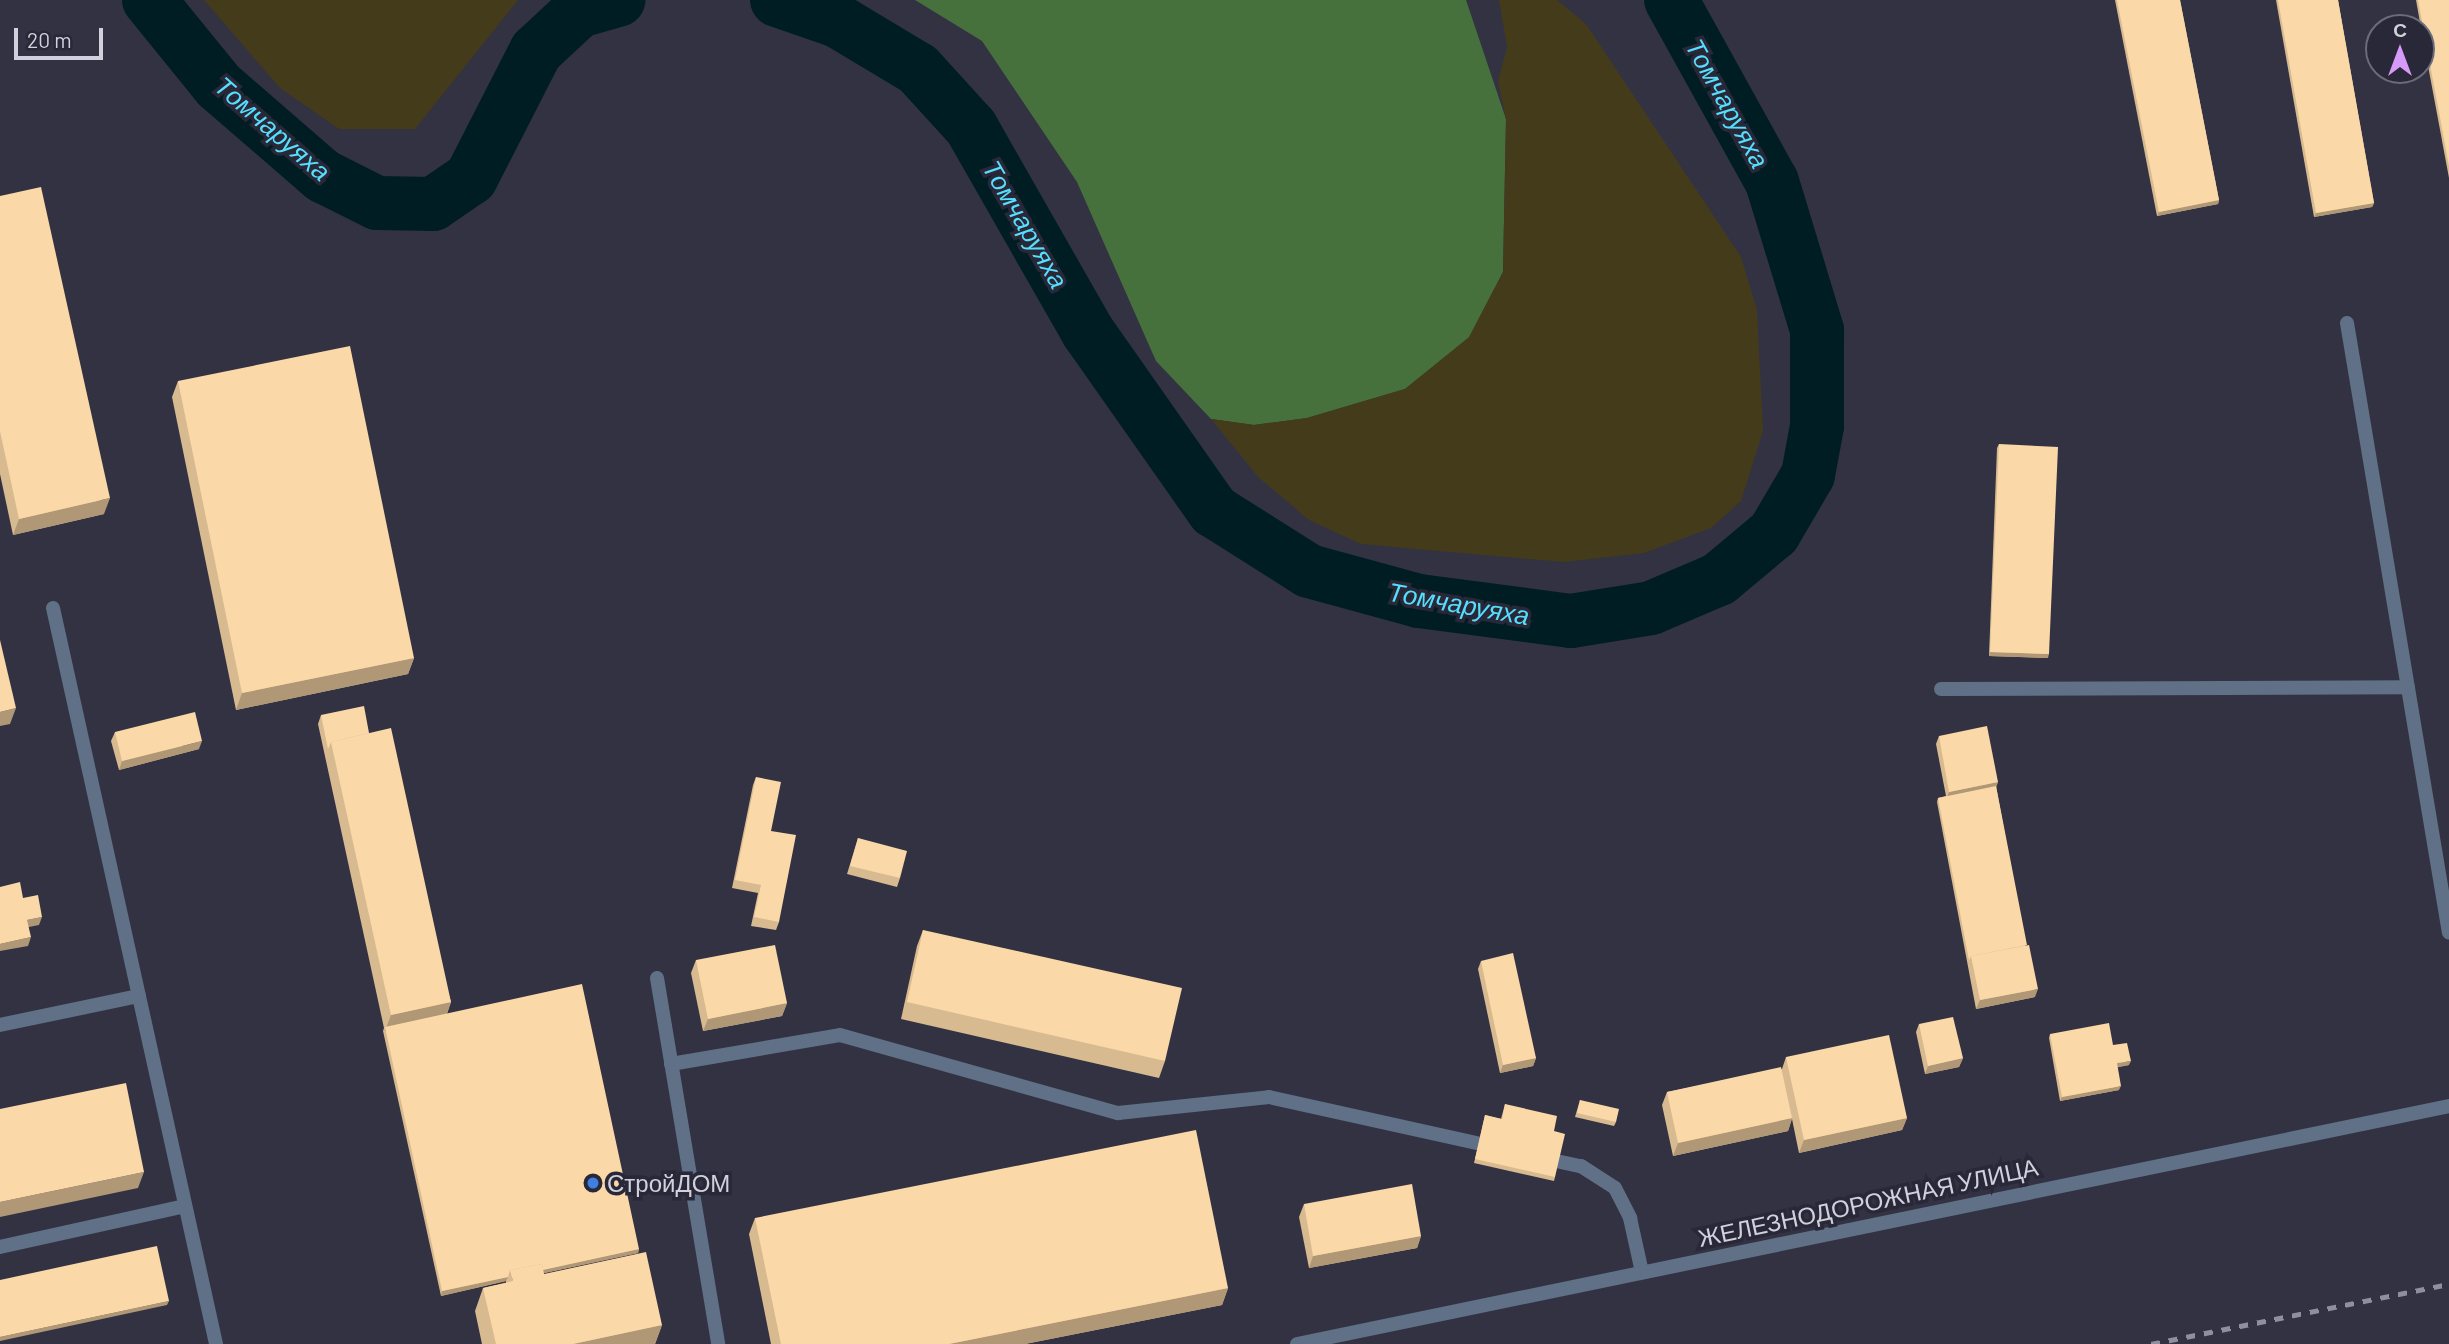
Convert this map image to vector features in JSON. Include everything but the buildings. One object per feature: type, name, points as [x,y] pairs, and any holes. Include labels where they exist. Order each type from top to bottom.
[{"type":"street","points":[[2347,323],[2449,933]]},
{"type":"street","points":[[53,608],[216,1344]]},
{"type":"street","points":[[1941,689],[2408,687]]},
{"type":"street","points":[[657,978],[718,1344]]},
{"type":"street","points":[[0,1025],[139,996]]},
{"type":"street","points":[[671,1064],[840,1035],[1118,1114],[1269,1097],[1581,1166],[1615,1188],[1630,1218],[1642,1272]]},
{"type":"street","name":"ЖЕЛЕЗНОДОРОЖНАЯ УЛИЦА","points":[[1297,1344],[2449,1106]]},
{"type":"street","points":[[0,1247],[186,1206]]},
{"type":"green space","points":[[915,0],[1466,0],[1506,119],[1503,272],[1469,338],[1405,389],[1307,418],[1254,425],[1211,419],[1156,361],[1077,182],[982,41]]},
{"type":"sand","points":[[204,0],[518,0],[415,129],[339,129],[280,88]]},
{"type":"sand","points":[[1499,0],[1557,0],[1586,24],[1741,257],[1757,310],[1763,431],[1741,501],[1711,528],[1644,553],[1564,562],[1361,544],[1309,520],[1258,477],[1211,419],[1254,425],[1307,418],[1405,389],[1469,337],[1503,272],[1506,120],[1498,81],[1507,47]]},
{"type":"waterway","name":"Томчаруяха","points":[[149,0],[219,86],[323,176],[377,203],[433,204],[471,178],[536,51],[579,11],[618,0]]},
{"type":"waterway","name":"Томчаруяха","points":[[777,0],[838,21],[918,69],[971,127],[1088,332],[1214,511],[1309,571],[1419,601],[1571,621],[1651,608],[1719,579],[1774,533],[1808,475],[1817,426],[1817,330],[1772,182],[1671,0]]},
{"type":"railway","points":[[2151,1344],[2449,1284]]},
{"type":"place","name":"СтройДОМ","points":[[593,1183]]}]
